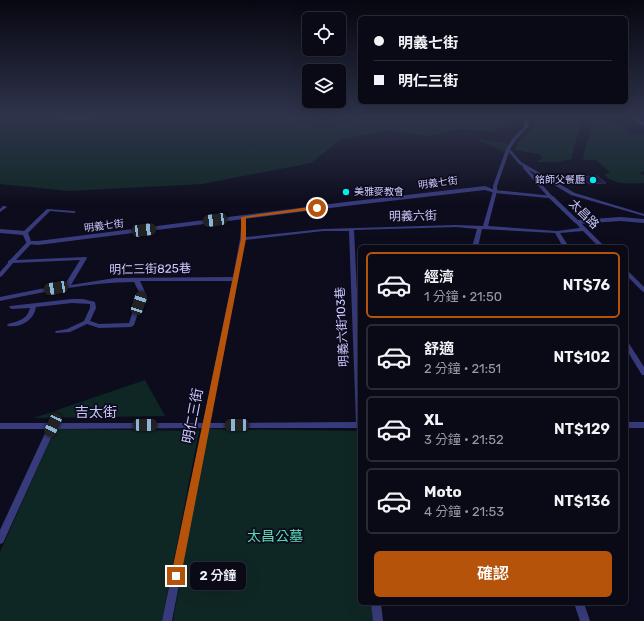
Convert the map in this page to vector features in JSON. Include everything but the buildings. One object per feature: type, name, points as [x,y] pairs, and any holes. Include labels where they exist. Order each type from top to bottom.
[{"type":"street","points":[[476,245],[510,146]]},
{"type":"street","points":[[508,149],[551,197]]},
{"type":"street","points":[[520,163],[573,194],[644,215]]},
{"type":"street","name":"明義七街","points":[[29,243],[473,188],[485,188],[495,191],[551,197]]},
{"type":"street","name":"太昌路","points":[[551,197],[600,245]]},
{"type":"street","points":[[0,211],[5,207]]},
{"type":"street","points":[[0,231],[25,233],[49,210],[74,212]]},
{"type":"street","name":"明仁三街","points":[[167,621],[243,239],[244,217]]},
{"type":"street","points":[[577,222],[620,219],[644,221]]},
{"type":"street","name":"明義六街","points":[[243,239],[323,230],[351,229],[456,226],[557,232],[584,229]]},
{"type":"street","name":"明義六街103巷","points":[[351,229],[358,381]]},
{"type":"street","points":[[557,232],[565,245]]},
{"type":"street","points":[[0,275],[10,262],[29,243],[25,233]]},
{"type":"street","points":[[10,262],[84,258],[67,286]]},
{"type":"street","points":[[628,274],[644,290]]},
{"type":"street","name":"明仁三街825巷","points":[[0,300],[67,286],[115,280],[235,279]]},
{"type":"street","points":[[87,322],[99,326],[131,325],[142,292],[136,280]]},
{"type":"street","points":[[12,307],[33,306],[73,299],[93,302],[94,308],[87,322],[68,331],[58,332]]},
{"type":"street","points":[[10,324],[22,323],[30,316],[33,306]]},
{"type":"street","points":[[628,347],[644,373]]},
{"type":"street","name":"吉太街","points":[[0,426],[358,424]]},
{"type":"street","points":[[0,540],[53,425]]},
{"type":"street","points":[[628,425],[644,426]]},
{"type":"street","points":[[376,605],[378,621]]},
{"type":"street","points":[[580,605],[585,621]]},
{"type":"green space","points":[[0,146],[332,146],[311,163],[202,184],[69,191],[0,184]]},
{"type":"green space","points":[[491,146],[508,146],[504,152]]},
{"type":"green space","points":[[517,146],[575,146],[571,159],[558,162],[536,162],[543,158],[539,154],[515,150]]},
{"type":"green space","points":[[586,146],[644,146],[644,171],[639,173],[644,175],[644,183],[628,184],[613,181],[604,175],[610,172],[596,160],[583,160]]},
{"type":"green space","points":[[145,380],[165,416],[34,418]]},
{"type":"green space","points":[[55,429],[199,431],[162,621],[0,621],[0,552]]},
{"type":"green space","name":"太昌公墓","points":[[207,429],[358,431],[358,605],[378,605],[380,621],[173,621]]},
{"type":"place","name":"銘師父餐廳","points":[[593,180]]},
{"type":"place","name":"美雅麥教會","points":[[346,192]]},
{"type":"route","points":[[176,576],[243,239],[244,217],[317,208]]}]
